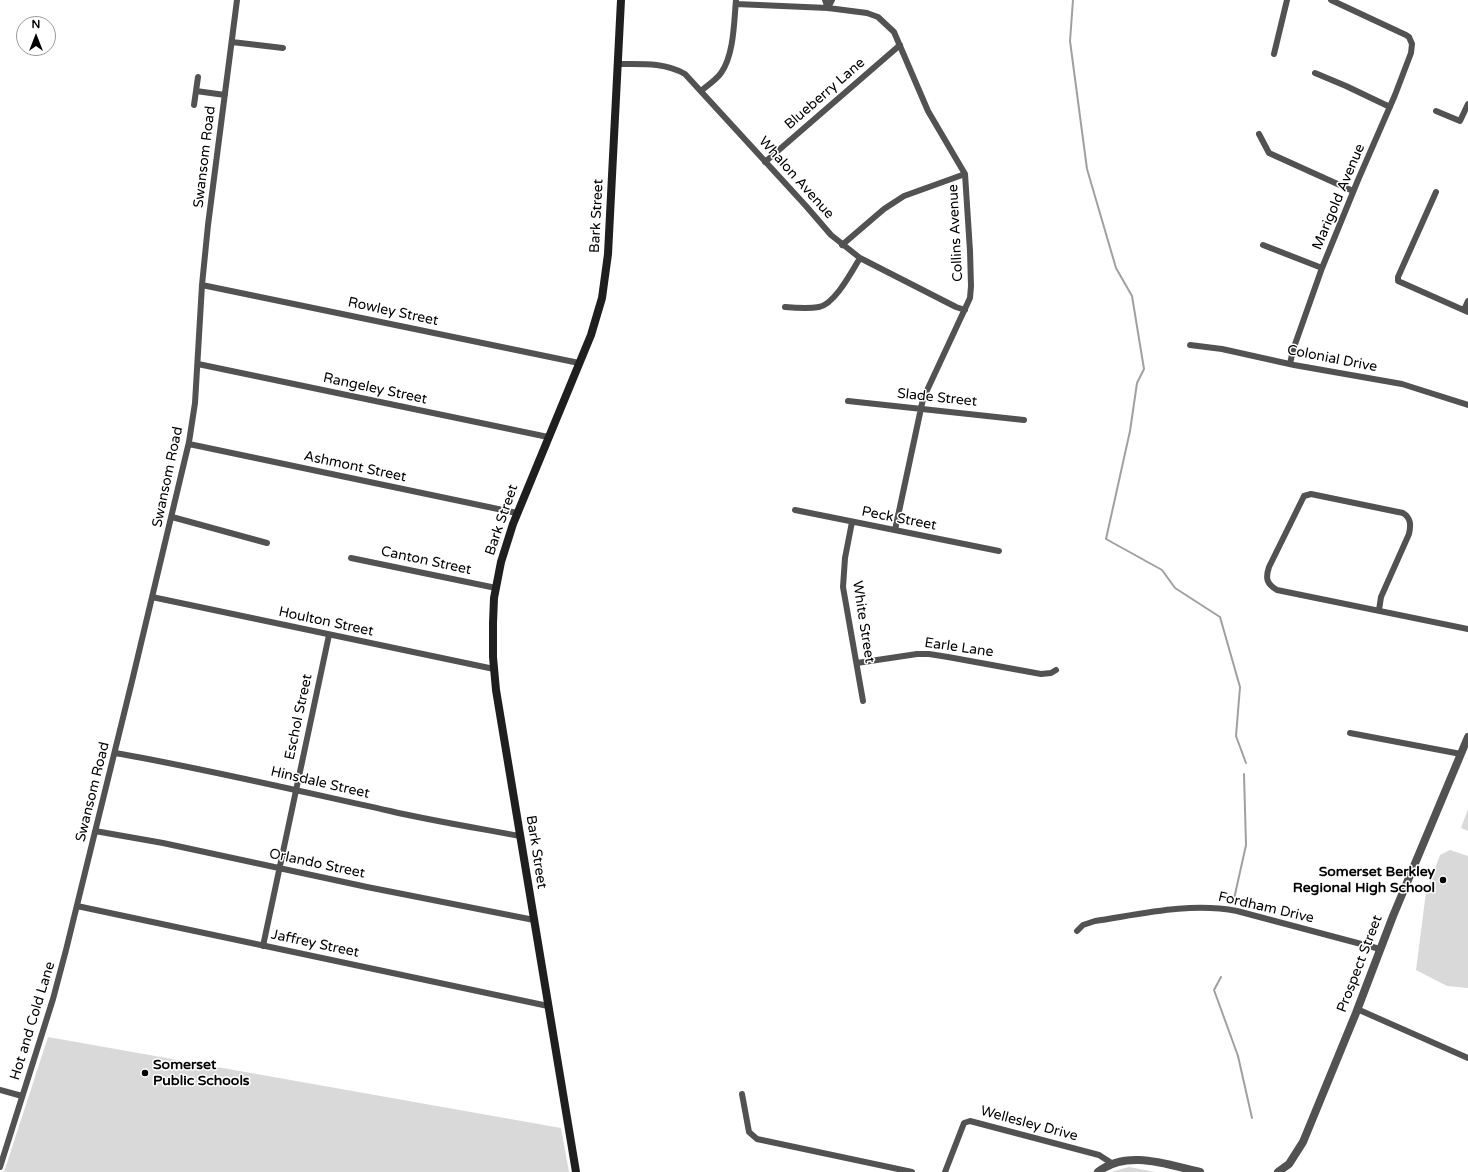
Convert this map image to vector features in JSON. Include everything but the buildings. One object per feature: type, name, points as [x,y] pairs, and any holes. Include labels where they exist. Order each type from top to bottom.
[{"type":"main road","name":"Bark Street","points":[[576,1172],[556,1057],[494,669],[492,628],[496,588],[501,562],[517,513],[597,319],[602,298],[607,270],[622,0]]},
{"type":"street","name":"Swansom Road","points":[[66,950],[189,444],[195,403],[202,285],[208,225],[237,0]]},
{"type":"street","points":[[824,0],[828,8]]},
{"type":"street","points":[[828,8],[832,0]]},
{"type":"street","points":[[1274,54],[1287,0]]},
{"type":"street","name":"Marigold Avenue","points":[[1290,364],[1293,350],[1322,268],[1353,191],[1390,108],[1411,53],[1411,40],[1406,34],[1331,0]]},
{"type":"street","points":[[701,91],[716,78],[726,64],[731,50],[736,2]]},
{"type":"street","name":"Collins Avenue","points":[[736,2],[828,8],[867,13],[878,17],[894,32],[928,111],[966,174],[970,236],[970,298],[923,399],[895,530]]},
{"type":"street","points":[[232,42],[283,48]]},
{"type":"street","name":"Blueberry Lane","points":[[765,162],[900,45]]},
{"type":"street","name":"Whalon Avenue","points":[[618,64],[645,64],[673,68],[684,74],[831,235],[842,245],[860,258],[956,307],[965,310]]},
{"type":"street","points":[[1315,73],[1346,86],[1390,108]]},
{"type":"street","points":[[194,105],[198,77]]},
{"type":"street","points":[[196,91],[225,95]]},
{"type":"street","points":[[1436,111],[1460,121],[1468,104]]},
{"type":"street","points":[[1259,134],[1268,153],[1353,191]]},
{"type":"street","points":[[842,245],[884,209],[904,196],[966,174]]},
{"type":"street","points":[[1436,192],[1398,277],[1398,282],[1466,311],[1468,301]]},
{"type":"street","points":[[1263,245],[1322,268]]},
{"type":"street","points":[[785,307],[820,307],[829,302],[843,285],[860,258]]},
{"type":"street","name":"Rowley Street","points":[[202,285],[579,363]]},
{"type":"street","name":"Colonial Drive","points":[[1190,345],[1222,349],[1290,364],[1402,384],[1468,405]]},
{"type":"street","name":"Rangeley Street","points":[[198,364],[548,437]]},
{"type":"street","name":"Slade Street","points":[[848,401],[1024,420]]},
{"type":"street","name":"Ashmont Street","points":[[189,444],[517,513]]},
{"type":"street","points":[[1379,610],[1381,597],[1409,534],[1410,522],[1407,516],[1403,513],[1311,494],[1304,496],[1266,574],[1267,582],[1270,586],[1277,590],[1468,629]]},
{"type":"street","name":"Peck Street","points":[[795,510],[999,551]]},
{"type":"street","points":[[172,517],[267,543]]},
{"type":"street","name":"White Street","points":[[852,522],[845,558],[843,587],[864,701]]},
{"type":"street","name":"Canton Street","points":[[351,558],[496,588]]},
{"type":"street","name":"Houlton Street","points":[[152,598],[494,669]]},
{"type":"street","name":"Eschol Street","points":[[263,946],[329,634]]},
{"type":"street","name":"Earle Lane","points":[[857,663],[917,654],[929,654],[1041,674],[1051,673],[1056,670]]},
{"type":"street","points":[[1350,733],[1461,754]]},
{"type":"street","name":"Prospect Street","points":[[1278,1172],[1289,1164],[1303,1142],[1380,949],[1468,737]]},
{"type":"street","name":"Hinsdale Street","points":[[115,753],[297,790],[398,813],[520,836]]},
{"type":"street","name":"Orlando Street","points":[[95,831],[163,843],[534,920]]},
{"type":"street","name":"Jaffrey Street","points":[[77,906],[548,1006]]},
{"type":"street","name":"Fordham Drive","points":[[1077,931],[1083,925],[1095,921],[1172,909],[1218,908],[1237,911],[1380,949]]},
{"type":"street","name":"Hot and Cold Lane","points":[[0,1167],[53,999],[66,950]]},
{"type":"street","points":[[1357,1009],[1468,1058]]},
{"type":"street","points":[[0,1090],[22,1096]]},
{"type":"street","points":[[742,1094],[749,1132],[757,1139],[912,1172]]},
{"type":"street","name":"Wellesley Drive","points":[[946,1172],[964,1123],[967,1121],[1099,1155],[1112,1164]]},
{"type":"street","points":[[1098,1172],[1106,1166],[1126,1160],[1136,1160],[1200,1172]]},
{"type":"shaded area","points":[[1468,809],[1468,831],[1461,828]]},
{"type":"shaded area","points":[[1450,850],[1468,856],[1468,988],[1447,986],[1416,970],[1426,892],[1440,855]]},
{"type":"shaded area","name":"Somerset Public Schools","points":[[48,1037],[561,1128],[569,1172],[4,1172]]},
{"type":"shaded area","points":[[1129,1167],[1155,1172],[1111,1172]]},
{"type":"waterway","points":[[1073,0],[1070,41],[1087,169],[1116,268],[1132,296],[1144,369],[1137,383],[1130,431],[1106,539],[1162,570],[1175,588],[1220,617],[1240,687],[1236,736],[1246,763]]},
{"type":"waterway","points":[[1234,899],[1246,845],[1244,774]]},
{"type":"waterway","points":[[1221,977],[1214,990],[1238,1056],[1252,1118]]},
{"type":"place","name":"Somerset Berkley Regional High School","points":[[1443,880]]},
{"type":"place","name":"Somerset Public Schools","points":[[145,1073]]}]
